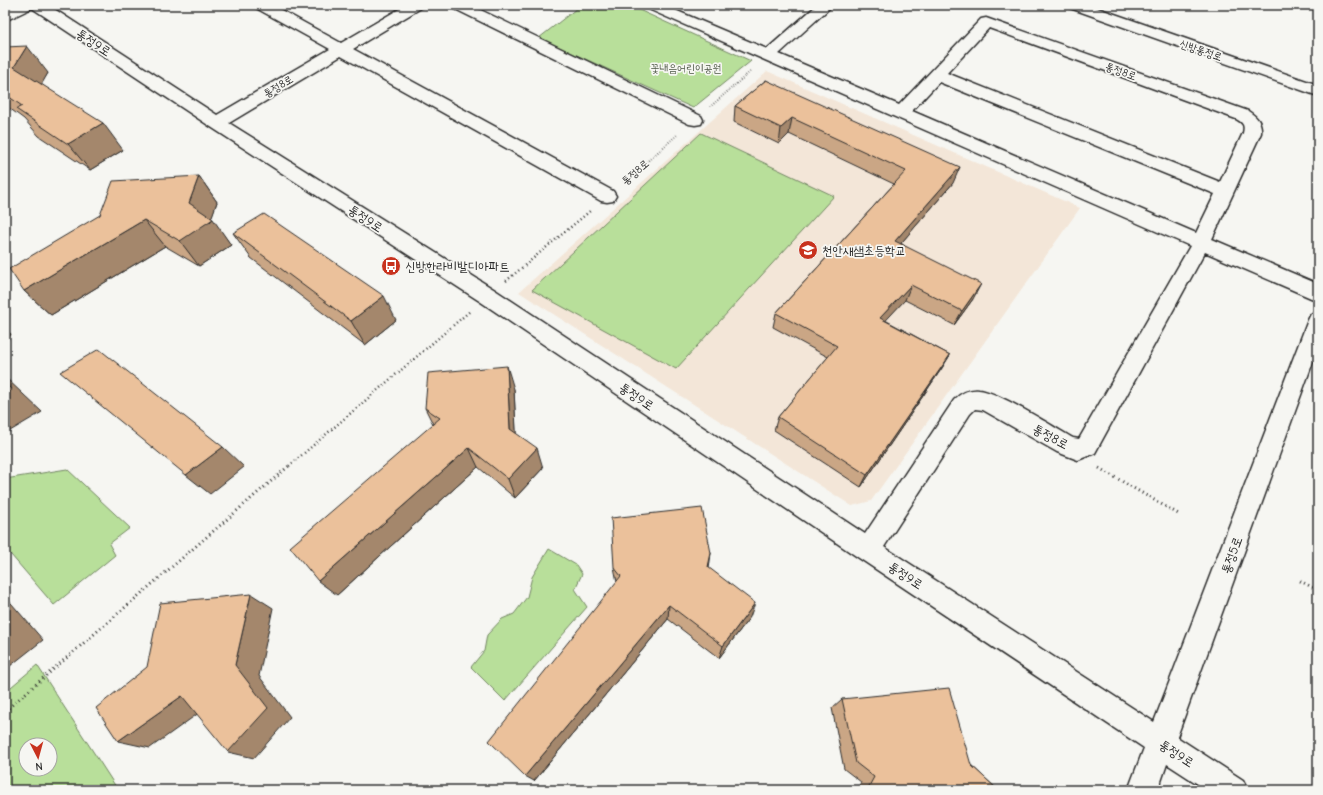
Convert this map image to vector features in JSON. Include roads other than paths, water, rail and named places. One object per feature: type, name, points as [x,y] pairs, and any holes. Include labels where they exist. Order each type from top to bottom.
[{"type":"street","points":[[5,17],[27,5]]},
{"type":"street","name":"통정9로","points":[[38,5],[217,123],[488,296],[868,550],[1233,790]]},
{"type":"street","points":[[262,5],[340,50],[607,196]]},
{"type":"street","name":"통정8로","points":[[217,123],[416,5]]},
{"type":"street","points":[[458,5],[695,120]]},
{"type":"street","points":[[653,5],[1318,293]]},
{"type":"street","points":[[768,56],[826,5]]},
{"type":"street","name":"신방통정로","points":[[1083,6],[1318,91]]},
{"type":"street","name":"통정8로","points":[[868,550],[962,408],[969,400],[980,399],[991,403],[1065,445],[1078,450],[1087,446],[1201,243],[1252,133],[1253,126],[1250,120],[1242,115],[986,22],[901,113]]},
{"type":"street","points":[[937,75],[1225,191]]},
{"type":"street","name":"통정5로","points":[[1142,790],[1161,743],[1318,320]]},
{"type":"place","name":"천안새샘초등학교","points":[[808,250]]},
{"type":"place","name":"신방한라비발디아파트","points":[[391,266]]},
{"type":"park label","name":"꽃내음어린이공원","points":[[686,68]]}]
